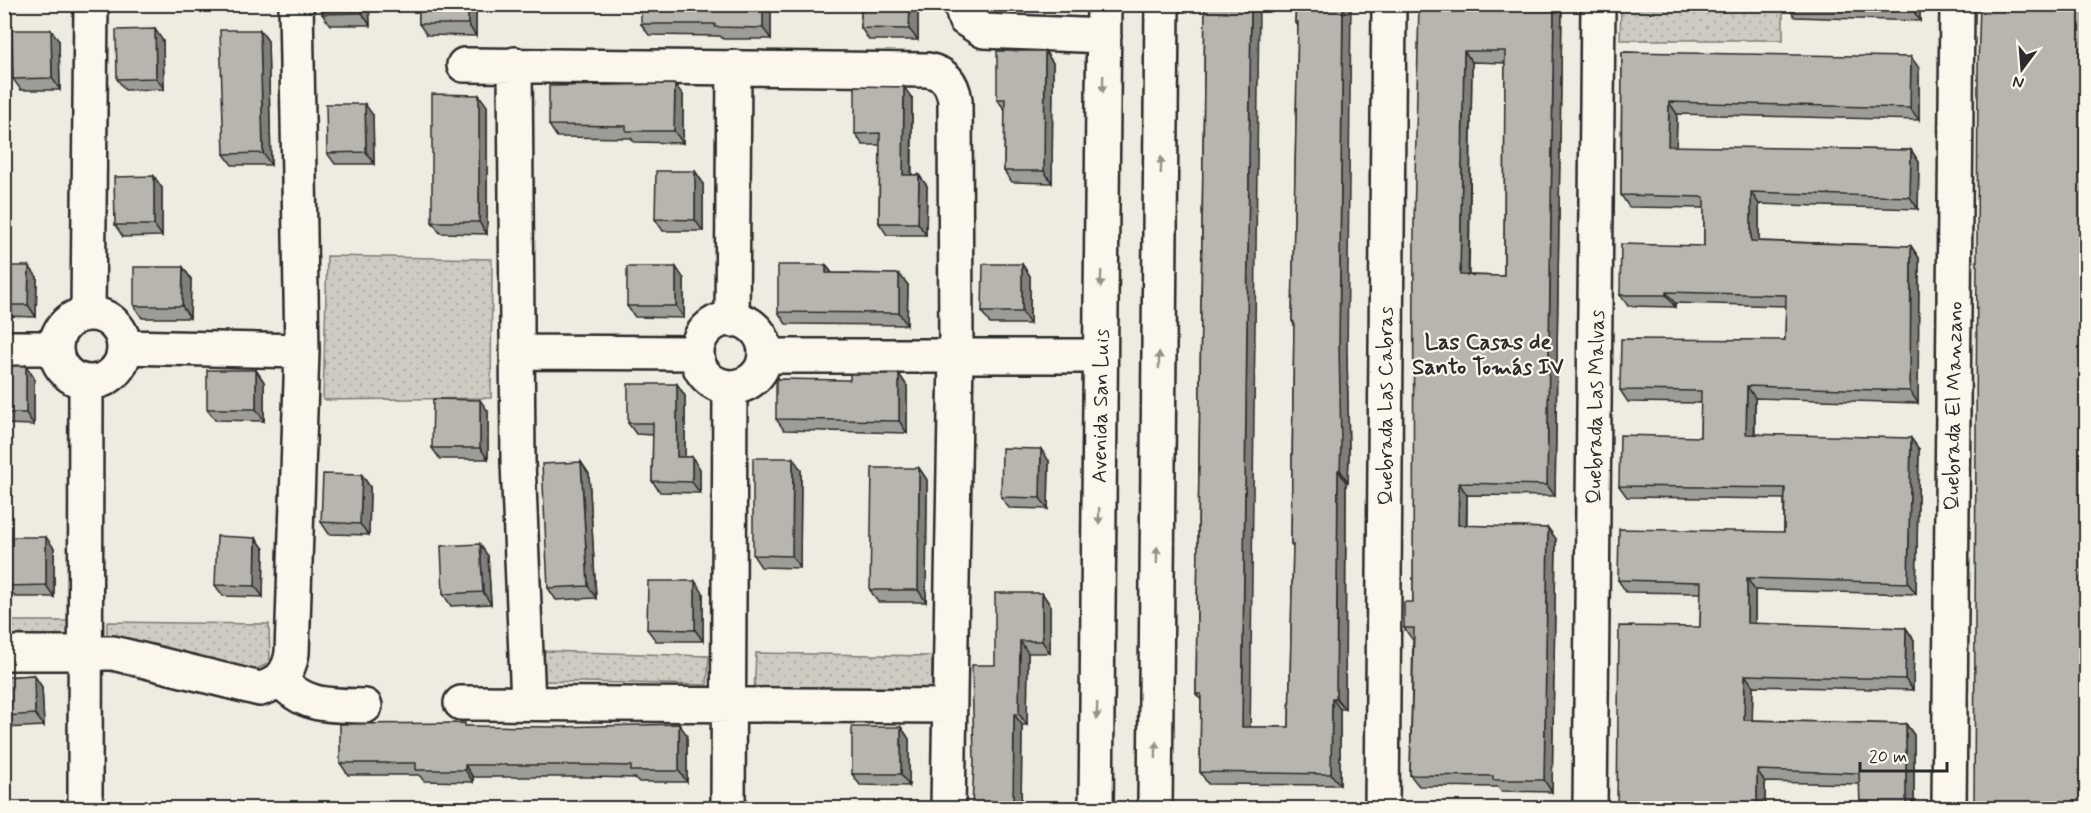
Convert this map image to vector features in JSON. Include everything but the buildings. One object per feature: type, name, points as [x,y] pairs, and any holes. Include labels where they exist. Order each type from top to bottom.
[{"type":"street","points":[[88,314],[91,4]]},
{"type":"street","points":[[4,653],[85,652],[127,656],[249,688],[271,686],[280,679],[290,663],[302,351],[296,4]]},
{"type":"street","points":[[961,4],[966,19],[984,31],[1104,20]]},
{"type":"street","points":[[1155,808],[1162,4]]},
{"type":"street","name":"Quebrada Las Cabras","points":[[1382,808],[1389,4]]},
{"type":"street","name":"Quebrada Las Malvas","points":[[1590,808],[1598,4]]},
{"type":"street","name":"Quebrada El Manzano","points":[[1949,808],[1957,4]]},
{"type":"street","name":"Avenida San Luis","points":[[1096,808],[1104,20]]},
{"type":"street","points":[[515,64],[518,462],[528,703]]},
{"type":"street","points":[[464,65],[928,70],[947,79],[953,89],[955,100],[956,356],[948,808]]},
{"type":"street","points":[[732,320],[734,67]]},
{"type":"street","points":[[88,314],[97,315],[113,323],[119,330],[123,347],[122,357],[113,373],[105,378],[86,381],[76,379],[61,367],[56,348],[57,339],[65,324],[80,315],[88,314]]},
{"type":"street","points":[[732,320],[749,325],[756,331],[762,339],[765,356],[760,372],[754,378],[747,384],[730,387],[706,377],[701,370],[697,353],[702,335],[708,328],[715,323],[732,320]]},
{"type":"street","points":[[123,347],[302,351]]},
{"type":"street","points":[[4,348],[56,348]]},
{"type":"street","points":[[517,352],[697,353]]},
{"type":"street","points":[[765,356],[1100,356]]},
{"type":"street","points":[[85,805],[86,381]]},
{"type":"street","points":[[728,808],[730,387]]},
{"type":"street","points":[[280,679],[289,689],[308,702],[319,705],[365,706]]},
{"type":"street","points":[[461,703],[949,706]]},
{"type":"shaded area","points":[[1621,5],[1783,5],[1783,40],[1620,40]]},
{"type":"shaded area","points":[[327,256],[492,259],[491,398],[323,400]]},
{"type":"shaded area","points":[[5,621],[70,621],[71,637],[5,642]]},
{"type":"shaded area","points":[[107,622],[269,624],[270,663],[254,670],[107,635]]},
{"type":"shaded area","points":[[545,651],[709,656],[707,685],[540,681]]},
{"type":"shaded area","points":[[756,653],[932,656],[932,690],[754,693]]},
{"type":"district","name":"Las Casas de Santo Tomás IV","points":[[1488,354]]}]
